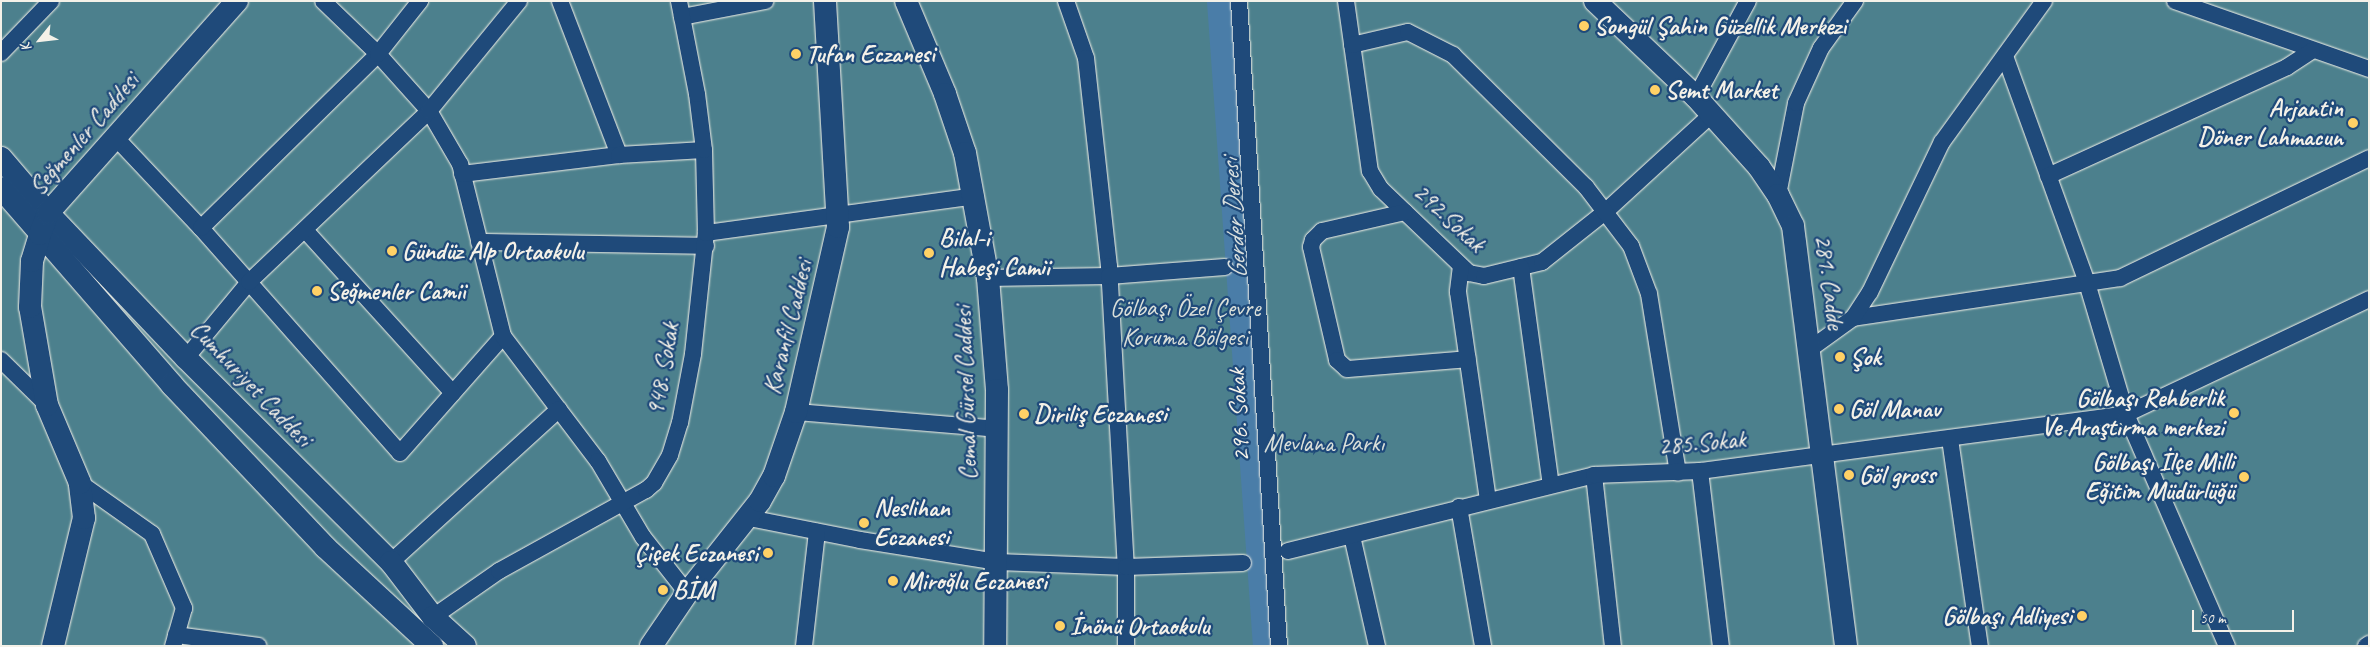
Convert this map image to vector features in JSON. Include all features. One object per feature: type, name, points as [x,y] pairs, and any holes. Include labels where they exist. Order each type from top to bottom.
[{"type":"street","points":[[1,53],[51,1]]},
{"type":"street","name":"Seğmenler Caddesi","points":[[52,646],[82,533],[84,504],[80,483],[47,405],[30,307],[32,261],[44,224],[237,1]]},
{"type":"street","points":[[323,1],[378,54],[429,111],[462,174],[503,336],[598,460],[622,505],[687,593]]},
{"type":"street","points":[[201,228],[378,54],[420,1]]},
{"type":"street","points":[[186,358],[249,282],[429,111],[519,1]]},
{"type":"street","points":[[560,1],[619,156]]},
{"type":"street","points":[[680,9],[765,1]]},
{"type":"street","name":"Karanfil Caddesi","points":[[642,646],[662,626],[749,518],[774,476],[796,412],[836,244],[839,213],[825,1]]},
{"type":"street","name":"Cemal Gürsel Caddesi","points":[[906,1],[945,94],[965,153],[988,278],[994,328],[997,429],[998,562],[996,646]]},
{"type":"street","points":[[1066,1],[1086,58],[1109,276],[1126,567],[1126,646]]},
{"type":"street","name":"296. Sokak","points":[[1239,1],[1279,646]]},
{"type":"street","name":"292.Sokak","points":[[1346,1],[1370,171],[1381,189],[1469,273],[1484,276],[1542,262],[1605,212],[1712,114]]},
{"type":"street","name":"281. Cadde","points":[[1595,1],[1696,97],[1759,167],[1778,195],[1793,226],[1846,646]]},
{"type":"street","points":[[1696,97],[1748,1]]},
{"type":"street","points":[[1778,195],[1796,103],[1821,48],[1855,1]]},
{"type":"street","points":[[1810,349],[1853,318],[1870,292],[1942,142],[2044,1]]},
{"type":"street","points":[[2175,1],[2312,51],[2369,69]]},
{"type":"street","name":"948. Sokak","points":[[433,617],[499,571],[622,505],[654,483],[670,455],[680,423],[693,354],[706,239],[704,150],[680,9]]},
{"type":"street","points":[[1352,45],[1408,32],[1453,55],[1586,187],[1631,246],[1649,294],[1678,473]]},
{"type":"street","points":[[2048,176],[2287,67],[2312,51]]},
{"type":"street","points":[[2005,56],[2087,283],[2126,414],[2227,646]]},
{"type":"street","points":[[117,139],[201,228],[400,453],[503,336]]},
{"type":"street","points":[[462,174],[619,156],[704,150]]},
{"type":"street","name":"Cumhuriyet Caddesi","points":[[1,158],[44,224],[172,385],[325,547],[432,646]]},
{"type":"street","points":[[1853,318],[2120,278],[2369,158]]},
{"type":"street","name":"Cumhuriyet Caddesi","points":[[1,188],[44,224],[186,358],[391,562],[433,617],[465,646]]},
{"type":"street","points":[[480,242],[706,239],[839,213],[974,196]]},
{"type":"street","points":[[1405,212],[1322,231],[1313,240],[1311,246],[1337,360],[1347,369],[1468,359]]},
{"type":"street","points":[[305,230],[453,393]]},
{"type":"street","points":[[1461,266],[1458,292],[1488,500]]},
{"type":"street","points":[[988,278],[1109,276],[1226,267]]},
{"type":"street","points":[[1521,267],[1551,485]]},
{"type":"street","name":"285.Sokak","points":[[1288,551],[1594,475],[1700,471],[2126,414],[2369,299]]},
{"type":"street","points":[[1,360],[47,405]]},
{"type":"street","points":[[391,562],[559,409]]},
{"type":"street","points":[[796,412],[997,429]]},
{"type":"street","points":[[1950,439],[1980,646]]},
{"type":"street","points":[[1700,471],[1720,646]]},
{"type":"street","points":[[1594,475],[1613,646]]},
{"type":"street","points":[[80,483],[152,534],[184,608],[174,640],[258,646]]},
{"type":"street","points":[[1459,507],[1483,646]]},
{"type":"street","points":[[749,518],[817,532],[998,562],[1126,567],[1243,563]]},
{"type":"street","points":[[804,646],[817,532]]},
{"type":"street","points":[[1352,536],[1377,646]]},
{"type":"street","name":"Karanfil Caddesi","points":[[651,646],[662,626]]},
{"type":"green space","name":"Gölbaşı Özel Çevre Koruma Bölgesi","points":[[1,1],[2369,1],[2369,646],[1,646]]},
{"type":"waterway","name":"Gerder Deresi","points":[[1219,1],[1265,646]]},
{"type":"place","name":"Songül Şahin Güzellik Merkezi","points":[[1584,26]]},
{"type":"place","name":"Tufan Eczanesi","points":[[796,54]]},
{"type":"place","name":"Semt Market","points":[[1655,90]]},
{"type":"place","name":"Arjantin Döner Lahmacun","points":[[2353,123]]},
{"type":"place","name":"Gündüz Alp Ortaokulu","points":[[392,251]]},
{"type":"place","name":"Bilal-i Habeşi Camii","points":[[929,253]]},
{"type":"place","name":"Seğmenler Camii","points":[[317,291]]},
{"type":"place","name":"Şok","points":[[1840,357]]},
{"type":"place","name":"Göl Manav","points":[[1839,409]]},
{"type":"place","name":"Gölbaşı Rehberlik Ve Araştırma merkezi","points":[[2234,413]]},
{"type":"place","name":"Diriliş Eczanesi","points":[[1024,414]]},
{"type":"place","name":"Göl gross","points":[[1849,475]]},
{"type":"place","name":"Gölbaşı İlçe Milli Eğitim Müdürlüğü","points":[[2244,477]]},
{"type":"place","name":"Neslihan Eczanesi","points":[[864,523]]},
{"type":"place","name":"Çiçek Eczanesi","points":[[768,553]]},
{"type":"place","name":"Miroğlu Eczanesi","points":[[893,581]]},
{"type":"place","name":"BİM","points":[[663,590]]},
{"type":"place","name":"Gölbaşı Adliyesi","points":[[2082,616]]},
{"type":"place","name":"İnönü Ortaokulu","points":[[1060,626]]},
{"type":"park label","name":"Mevlana Parkı","points":[[1324,443]]}]
